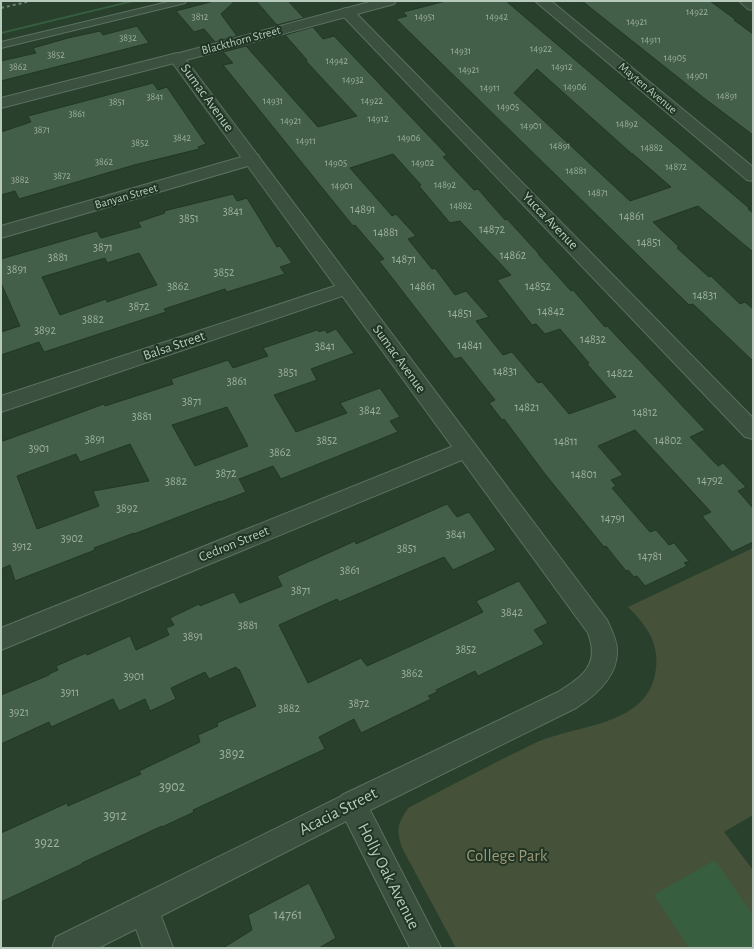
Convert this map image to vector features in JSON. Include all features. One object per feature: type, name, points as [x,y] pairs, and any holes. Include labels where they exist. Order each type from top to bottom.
[{"type":"street","name":"Blackthorn Street","points":[[1,103],[177,58],[389,1]]},
{"type":"street","name":"Mayten Avenue","points":[[542,1],[753,176]]},
{"type":"street","points":[[746,1],[753,6]]},
{"type":"street","name":"Yucca Avenue","points":[[347,12],[753,430]]},
{"type":"street","name":"Sumac Avenue","points":[[177,58],[598,628],[604,649],[602,667]]},
{"type":"street","name":"Banyan Street","points":[[1,232],[252,159]]},
{"type":"street","name":"Balsa Street","points":[[1,404],[347,288]]},
{"type":"street","name":"Cedron Street","points":[[1,639],[466,450]]},
{"type":"street","name":"Acacia Street","points":[[67,948],[352,804],[567,700],[587,687],[602,667]]},
{"type":"street","name":"Holly Oak Avenue","points":[[352,804],[426,948]]},
{"type":"street","points":[[144,910],[158,948]]},
{"type":"lane","points":[[1,45],[182,1]]},
{"type":"green space","name":"College Park","points":[[753,548],[753,815],[724,832],[753,870],[753,948],[456,948],[402,848],[398,831],[400,823],[408,808],[535,743],[609,720],[626,713],[640,702],[651,687],[656,668],[655,650],[650,634],[646,627],[628,607]]},
{"type":"shaded area","points":[[715,860],[753,915],[753,948],[689,948],[654,895]]},
{"type":"building","points":[[214,1],[235,1],[221,14],[237,36],[215,42],[204,29],[194,32],[176,11]]},
{"type":"building","points":[[256,1],[288,1],[304,18],[277,25]]},
{"type":"building","points":[[446,1],[506,1],[749,208],[748,209],[753,213],[753,252],[698,206],[653,222],[679,247],[677,248],[709,277],[711,276],[740,304],[745,302],[753,309],[753,361],[693,304],[689,305],[396,19],[407,16],[403,12]],"holes":[[[537,69],[671,187],[630,201],[514,93]]]},
{"type":"building","points":[[582,1],[710,1],[736,20],[734,20],[753,34],[753,135],[704,98]]},
{"type":"building","points":[[137,26],[149,43],[1,81],[1,61],[36,53],[33,48],[100,31],[103,35]]},
{"type":"building","points":[[313,27],[323,39],[334,36],[447,155],[443,157],[474,190],[478,189],[505,220],[507,219],[571,291],[573,290],[605,327],[607,326],[705,430],[690,437],[718,466],[723,463],[746,487],[738,491],[753,508],[753,542],[732,552],[702,516],[711,512],[635,430],[598,446],[623,475],[611,480],[616,486],[612,488],[650,532],[656,530],[669,545],[674,543],[689,561],[684,563],[687,566],[645,586],[637,576],[634,577],[628,570],[626,571],[606,546],[604,547],[545,474],[504,419],[502,420],[489,403],[495,400],[461,357],[455,359],[379,261],[384,259],[355,225],[353,226],[223,65],[233,63],[223,52],[246,46],[318,127],[357,116],[306,61],[307,60],[285,35]],"holes":[[[393,154],[421,185],[419,186],[450,223],[460,221],[511,275],[497,280],[532,325],[536,324],[545,334],[560,329],[589,363],[587,364],[616,397],[569,414],[542,382],[538,383],[512,352],[503,355],[476,321],[489,317],[466,291],[455,295],[435,268],[432,269],[408,239],[416,236],[396,214],[392,216],[350,168]]]},
{"type":"building","points":[[153,83],[158,90],[167,87],[206,144],[198,147],[199,149],[134,165],[19,199],[15,191],[1,195],[1,132],[31,122],[28,116]]},
{"type":"building","points":[[233,194],[237,201],[247,198],[277,247],[280,246],[292,263],[280,267],[285,274],[227,292],[225,289],[164,309],[166,312],[44,352],[39,342],[1,355],[1,332],[20,326],[1,283],[1,259],[97,231],[101,238],[141,227],[138,222],[165,213],[164,211]],"holes":[[[139,253],[157,285],[107,302],[106,299],[60,315],[42,277],[105,258],[107,263]]]},
{"type":"building","points":[[336,329],[354,353],[311,369],[317,380],[274,395],[296,432],[347,413],[340,403],[380,388],[400,417],[390,421],[398,432],[281,479],[273,466],[239,479],[246,492],[94,548],[95,550],[15,581],[10,565],[1,569],[1,440],[3,441],[104,404],[105,406],[173,384],[171,379],[228,360],[233,368],[268,356],[263,348],[317,330],[319,332],[325,330],[327,333]],"holes":[[[227,407],[248,446],[195,466],[172,425]],[[130,444],[149,481],[93,491],[99,506],[37,529],[17,476],[76,454],[80,462]]]},
{"type":"building","points":[[447,504],[457,517],[469,512],[496,550],[453,570],[444,557],[339,602],[337,599],[279,625],[308,683],[361,658],[367,666],[483,612],[476,601],[519,581],[548,623],[534,630],[544,644],[478,676],[475,671],[436,690],[437,692],[428,696],[431,699],[361,733],[354,719],[319,737],[325,749],[193,810],[194,812],[1,902],[1,833],[67,803],[68,806],[141,774],[139,771],[200,742],[198,735],[218,726],[217,723],[256,706],[239,669],[238,670],[236,667],[209,679],[205,672],[171,688],[176,699],[150,711],[145,699],[119,711],[113,699],[51,727],[49,722],[1,744],[1,695],[49,675],[58,670],[56,666],[86,653],[87,655],[130,636],[136,650],[169,635],[166,628],[174,625],[170,618],[199,604],[200,606],[234,592],[240,603],[282,586],[277,576],[355,541],[356,544]]},
{"type":"building","points":[[309,883],[336,938],[319,948],[223,948],[252,930],[248,915]]},
{"type":"waterway","points":[[1,33],[135,1]]},
{"type":"railway","points":[[1,8],[31,1]]}]
